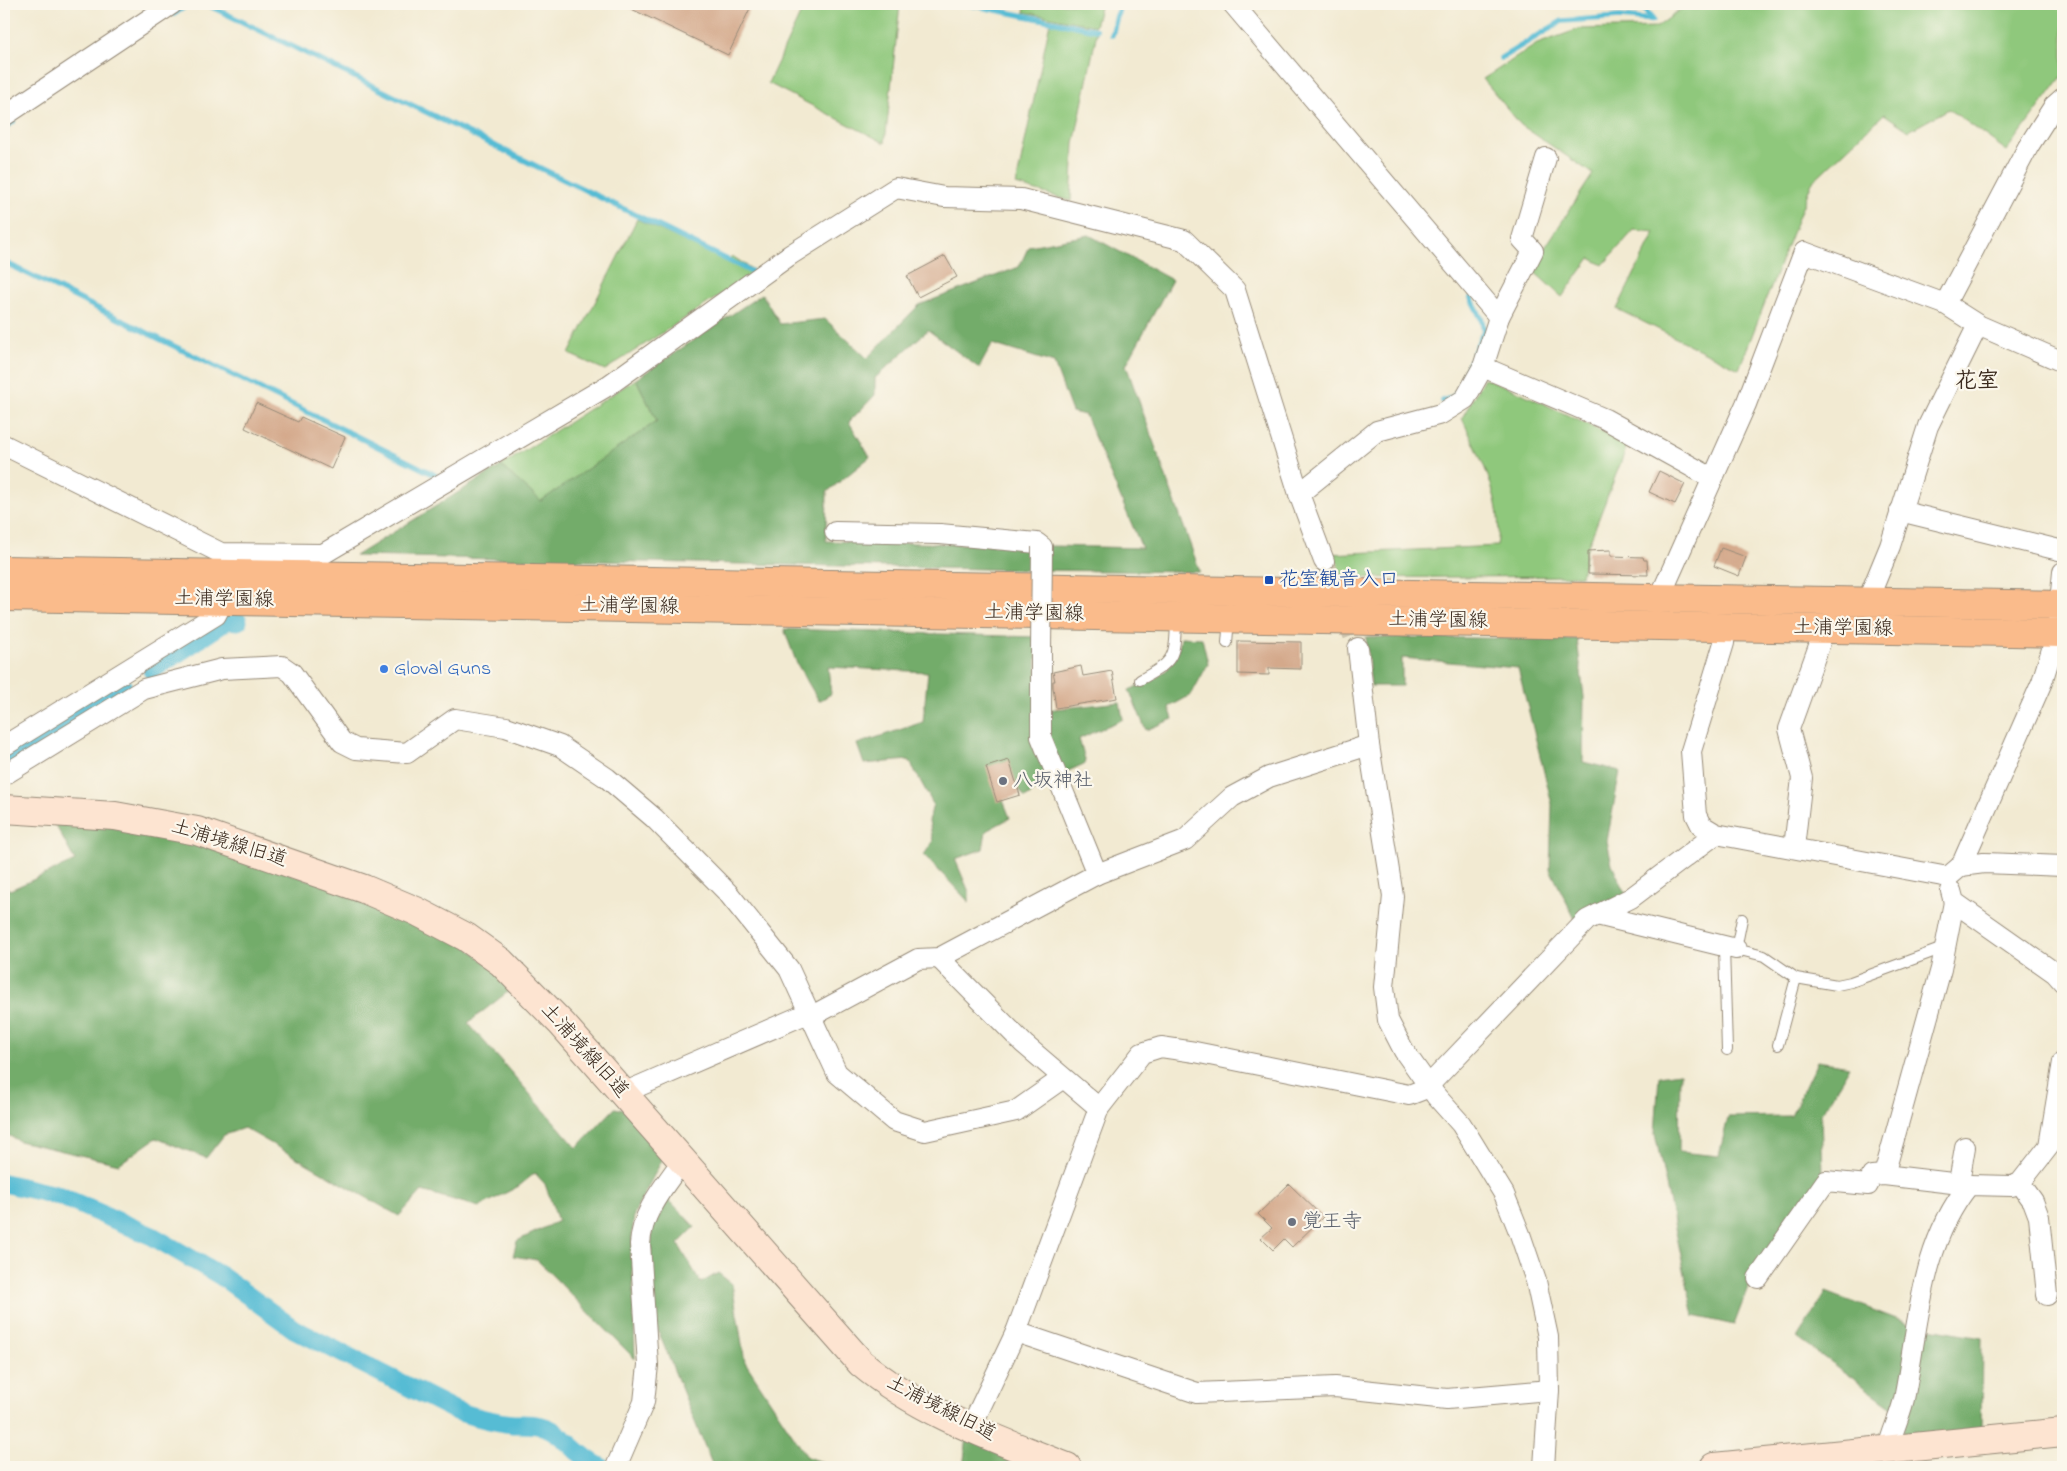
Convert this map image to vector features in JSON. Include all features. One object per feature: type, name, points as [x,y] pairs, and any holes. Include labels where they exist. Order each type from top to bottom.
[{"type":"main road","name":"土浦学園線","points":[[4,570],[318,577],[1228,617],[1659,599],[2061,605]]},
{"type":"main road","name":"土浦学園線","points":[[4,596],[222,576]]},
{"type":"main road","name":"土浦学園線","points":[[318,577],[1176,616],[2060,633]]},
{"type":"street","points":[[4,116],[172,4]]},
{"type":"street","points":[[1233,4],[1499,317]]},
{"type":"street","points":[[1945,304],[2028,147],[2054,106],[2063,98]]},
{"type":"street","points":[[1299,494],[1377,430],[1441,414],[1465,399],[1483,367],[1499,317],[1533,251],[1522,239],[1546,158]]},
{"type":"street","points":[[4,445],[222,576],[318,577],[341,541],[608,385],[790,255],[896,188],[944,197],[1021,199],[1184,240],[1235,290],[1299,494],[1324,561]]},
{"type":"street","points":[[1659,599],[1746,404],[1804,252],[1945,304],[1978,325],[2063,362]]},
{"type":"street","points":[[1867,602],[1890,546],[1928,426],[1978,325]]},
{"type":"street","points":[[1483,367],[1605,419],[1712,478]]},
{"type":"street","points":[[1900,511],[2063,551]]},
{"type":"street","points":[[835,532],[940,534],[1037,542],[1042,547],[1040,737],[1096,874]]},
{"type":"street","points":[[1884,1175],[1946,947],[1954,902],[1954,871],[2042,682],[2060,633],[2063,572]]},
{"type":"street","points":[[4,746],[216,616],[222,576]]},
{"type":"street","points":[[1725,626],[1724,643],[1691,751],[1696,815],[1701,825],[1716,834],[1794,848],[1954,871],[1984,863],[2063,866]]},
{"type":"street","points":[[1794,848],[1802,778],[1789,729],[1820,643],[1820,629]]},
{"type":"street","points":[[1358,648],[1369,745],[1393,896],[1384,987],[1388,1020],[1404,1051],[1474,1145],[1504,1194],[1520,1234],[1544,1310],[1548,1337],[1549,1390],[1544,1467]]},
{"type":"street","points":[[4,775],[144,690],[222,669],[282,666],[292,673],[342,742],[356,749],[408,753],[455,719],[506,727],[560,746],[607,778],[654,818],[721,886],[789,970],[838,1073],[894,1121],[926,1131],[1016,1111],[1064,1078]]},
{"type":"street","points":[[131,667],[144,690]]},
{"type":"street","points":[[623,1093],[801,1016],[812,1016],[918,959],[939,958],[1096,874],[1185,840],[1232,797],[1269,776],[1369,745]]},
{"type":"street","name":"土浦境線旧道","points":[[4,809],[115,816],[197,831],[364,889],[416,911],[466,937],[501,962],[562,1024],[861,1363],[902,1393],[971,1427],[1067,1467]]},
{"type":"street","points":[[971,1427],[1016,1332],[1099,1108],[1142,1053],[1161,1047],[1409,1095],[1429,1085],[1587,920],[1631,898],[1716,834]]},
{"type":"street","points":[[1954,902],[2055,973],[2063,982]]},
{"type":"street","points":[[1597,915],[1730,948]]},
{"type":"street","points":[[939,958],[1024,1044],[1099,1108]]},
{"type":"street","points":[[1758,1278],[1826,1180],[1868,1185],[1872,1176],[1884,1175],[1964,1184],[2012,1186],[2020,1183],[2056,1146],[2063,1062]]},
{"type":"street","points":[[1888,1449],[1905,1397],[1916,1316],[1926,1276],[1950,1211],[1964,1184],[1965,1148]]},
{"type":"street","points":[[616,1467],[644,1402],[648,1365],[640,1244],[641,1226],[646,1213],[682,1161]]},
{"type":"street","points":[[2020,1183],[2033,1201],[2039,1217],[2047,1296]]},
{"type":"street","points":[[1016,1332],[1197,1393],[1335,1387],[1446,1399],[1549,1390]]},
{"type":"street","points":[[1714,1467],[1826,1462],[1888,1449],[2063,1432]]},
{"type":"lane","points":[[1140,680],[1166,666],[1171,658],[1176,616]]},
{"type":"lane","points":[[1727,1050],[1730,948],[1742,919]]},
{"type":"lane","points":[[1730,948],[1764,956],[1796,978],[1837,985],[1851,982],[1946,947]]},
{"type":"lane","points":[[1778,1045],[1796,978]]},
{"type":"green space","points":[[805,4],[900,4],[885,143],[768,83]]},
{"type":"green space","points":[[1026,4],[1101,4],[1095,26],[1024,12]]},
{"type":"green space","points":[[1688,4],[2063,4],[2063,75],[2007,151],[1949,109],[1909,131],[1884,114],[1812,182],[1739,369],[1617,309],[1655,232],[1634,230],[1603,265],[1590,258],[1562,297],[1531,269],[1593,174],[1521,125],[1483,79],[1537,44],[1579,29],[1657,27]]},
{"type":"green space","points":[[1050,22],[1097,32],[1074,144],[1071,201],[1016,185]]},
{"type":"green space","points":[[637,219],[727,261],[732,256],[756,272],[605,370],[569,354]]},
{"type":"green space","points":[[1089,235],[1172,280],[1126,365],[1200,572],[355,556],[501,466],[541,501],[657,421],[636,379],[762,294],[780,324],[825,319],[867,358],[919,305],[1019,267],[1029,246]],"holes":[[[928,330],[979,368],[992,344],[1054,363],[1072,412],[1085,415],[1142,548],[826,541],[827,492],[870,457],[849,422],[875,395],[875,378]]]},
{"type":"green space","points":[[1484,378],[1515,390],[1628,444],[1586,551],[1581,576],[1337,578],[1330,554],[1497,546],[1499,529],[1494,496],[1483,464],[1462,418]]},
{"type":"green space","points":[[636,379],[657,421],[541,502],[501,466]]},
{"type":"green space","points":[[784,629],[1036,637],[1037,711],[1120,702],[1123,719],[1079,739],[1086,763],[1055,777],[1025,798],[1003,765],[991,769],[1010,818],[986,831],[983,849],[955,859],[969,892],[969,902],[924,855],[933,841],[929,821],[933,804],[909,760],[864,764],[857,744],[923,722],[928,672],[828,667],[831,694],[819,701],[797,664]]},
{"type":"green space","points":[[1181,637],[1202,638],[1208,664],[1191,695],[1169,707],[1173,719],[1146,730],[1129,690],[1149,682],[1170,666],[1179,649]]},
{"type":"green space","points":[[1366,637],[1577,639],[1584,697],[1583,762],[1620,771],[1607,841],[1612,865],[1626,893],[1615,902],[1597,904],[1575,919],[1550,869],[1552,804],[1518,668],[1402,658],[1402,686],[1371,686]]},
{"type":"green space","points":[[54,822],[125,828],[181,838],[355,895],[465,945],[514,987],[468,1023],[577,1148],[615,1108],[624,1110],[662,1153],[662,1160],[634,1214],[632,1238],[635,1359],[537,1260],[513,1256],[517,1241],[558,1221],[545,1184],[535,1173],[519,1186],[479,1207],[422,1191],[399,1216],[244,1128],[224,1135],[206,1158],[156,1138],[119,1164],[19,1141],[4,1133],[4,885],[10,890],[75,861]]},
{"type":"green space","points":[[1817,1061],[1850,1066],[1821,1115],[1823,1173],[1751,1280],[1734,1325],[1694,1316],[1655,1134],[1659,1076],[1680,1073],[1679,1152],[1719,1156],[1728,1117],[1791,1116]]},
{"type":"green space","points":[[668,1199],[695,1227],[678,1244],[701,1283],[718,1273],[732,1284],[745,1362],[807,1457],[829,1464],[829,1467],[707,1467],[712,1464],[650,1311],[652,1229]]},
{"type":"green space","points":[[1826,1292],[1912,1325],[1982,1337],[1981,1431],[1902,1439],[1906,1417],[1797,1338]]},
{"type":"green space","points":[[967,1437],[1039,1467],[963,1467]]},
{"type":"building","points":[[621,4],[752,4],[728,55]]},
{"type":"building","points":[[945,256],[957,277],[918,297],[907,276]]},
{"type":"building","points":[[256,403],[298,422],[301,417],[345,437],[331,469],[245,428]]},
{"type":"building","points":[[1659,471],[1685,484],[1675,504],[1649,492]]},
{"type":"building","points":[[1721,548],[1746,557],[1739,576],[1714,566]]},
{"type":"building","points":[[1611,550],[1611,556],[1643,557],[1644,560],[1647,560],[1648,575],[1588,574],[1588,551]]},
{"type":"building","points":[[1238,641],[1301,642],[1301,669],[1269,668],[1269,675],[1238,674]]},
{"type":"building","points":[[1081,666],[1083,676],[1112,671],[1117,698],[1056,708],[1053,672]]},
{"type":"building","name":"八坂神社","points":[[1009,760],[1020,795],[997,802],[986,767]]},
{"type":"building","name":"覚王寺","points":[[1289,1184],[1323,1217],[1292,1247],[1284,1239],[1273,1250],[1261,1238],[1272,1228],[1258,1214]]},
{"type":"waterway","points":[[174,14],[189,4]]},
{"type":"waterway","points":[[206,4],[752,272]]},
{"type":"waterway","points":[[966,4],[1096,30]]},
{"type":"waterway","points":[[1112,35],[1120,4]]},
{"type":"waterway","points":[[1501,58],[1562,21],[1620,17],[1653,20],[1639,4]]},
{"type":"waterway","points":[[4,128],[13,122]]},
{"type":"waterway","points":[[4,262],[435,475]]},
{"type":"waterway","points":[[1443,401],[1455,396],[1484,330],[1481,318],[1471,298]]},
{"type":"waterway","points":[[152,670],[228,620],[238,621]]},
{"type":"waterway","points":[[4,758],[123,687]]},
{"type":"waterway","points":[[4,1183],[60,1196],[152,1236],[221,1276],[294,1329],[456,1411],[498,1422],[544,1426],[554,1431],[586,1458],[601,1467]]},
{"type":"tunnel","points":[[1324,561],[1358,648]]},
{"type":"place","name":"花室観音入口","points":[[1269,580]]},
{"type":"place","name":"Gloval Guns","points":[[384,669]]},
{"type":"place","name":"八坂神社","points":[[1003,781]]},
{"type":"place","name":"覚王寺","points":[[1292,1222]]},
{"type":"district","name":"花室","points":[[1977,382]]}]
